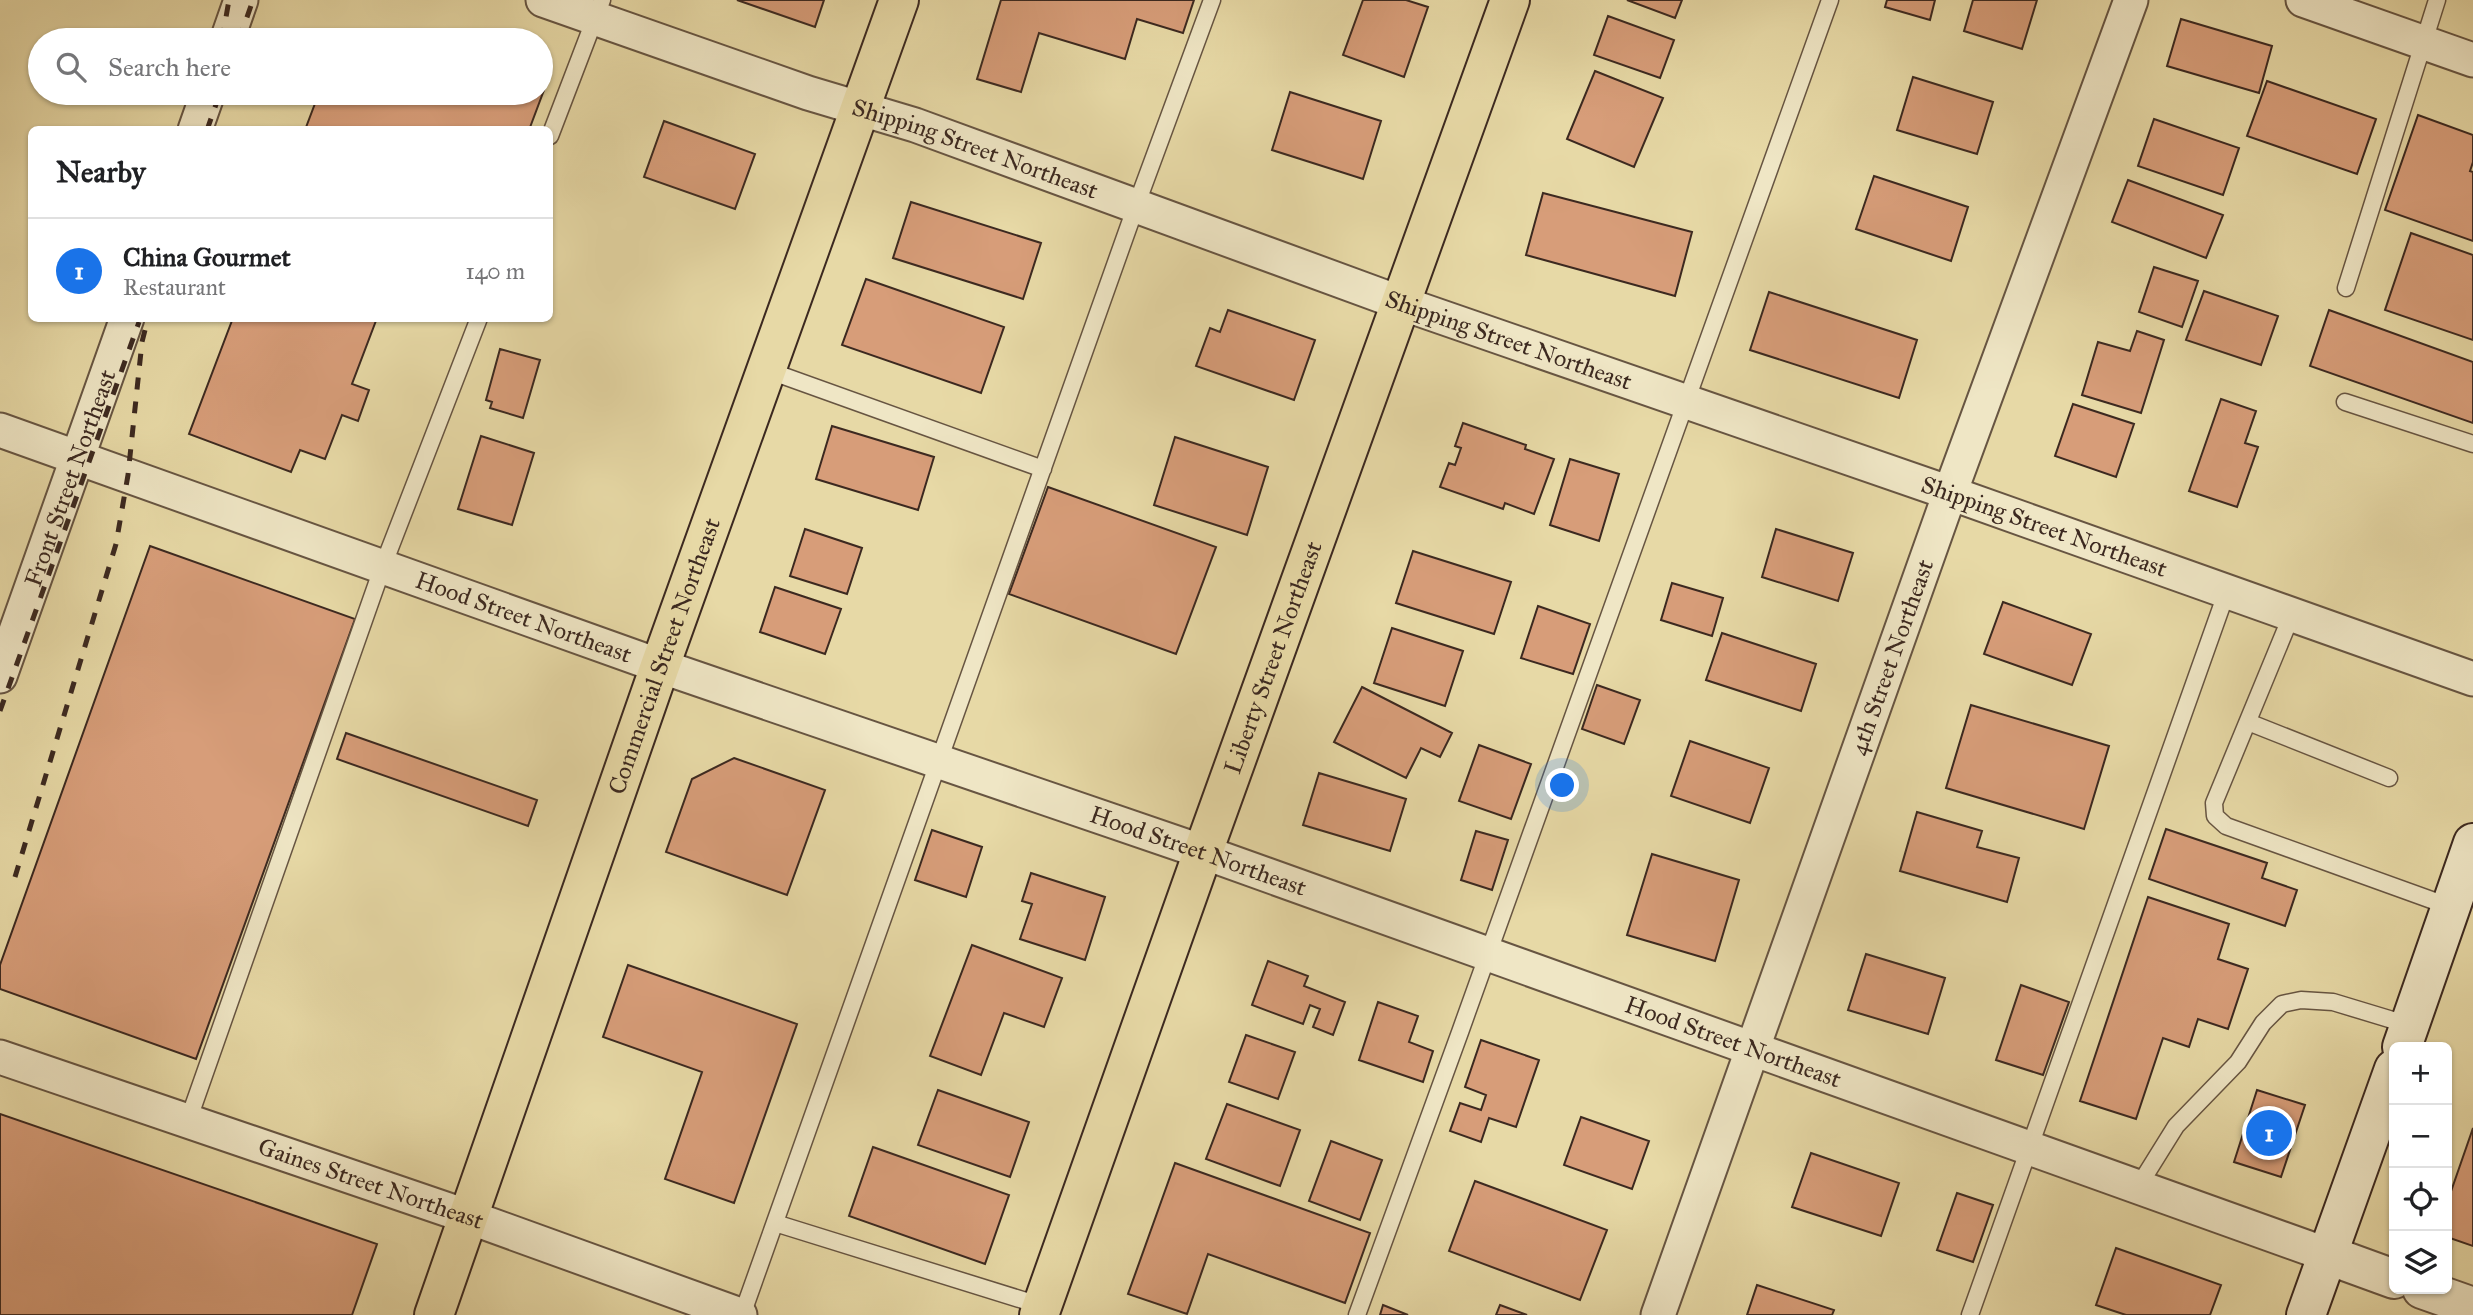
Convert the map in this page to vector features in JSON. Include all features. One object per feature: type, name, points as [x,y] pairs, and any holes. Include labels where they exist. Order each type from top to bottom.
[{"type":"highway","name":"Commercial Street Northeast","points":[[433,1315],[660,666],[899,0]]},
{"type":"highway","name":"Liberty Street Northeast","points":[[1040,1310],[1510,0]]},
{"type":"main road","points":[[2406,1036],[2473,843]]},
{"type":"main road","points":[[2306,1315],[2389,1083]]},
{"type":"main road","name":"Hood Street Northeast","points":[[2328,1255],[2389,1277]]},
{"type":"main road","points":[[2436,1294],[2473,1307]]},
{"type":"street","points":[[231,28],[241,0]]},
{"type":"street","name":"Shipping Street Northeast","points":[[543,0],[598,9],[808,93],[915,125],[1401,303],[1950,493],[2473,679]]},
{"type":"street","name":"4th Street Northeast","points":[[1658,1315],[1950,493],[2131,0]]},
{"type":"street","points":[[2303,0],[2473,60]]},
{"type":"street","points":[[196,126],[204,105]]},
{"type":"street","name":"Front Street Northeast","points":[[1,672],[127,322]]},
{"type":"street","name":"Hood Street Northeast","points":[[0,430],[660,666],[1203,852],[2328,1255]]},
{"type":"street","name":"Gaines Street Northeast","points":[[0,1057],[469,1217],[741,1315]]},
{"type":"lane","points":[[741,1315],[1136,205],[1212,0]]},
{"type":"lane","points":[[1357,1315],[1489,955],[1684,400],[1830,0]]},
{"type":"lane","points":[[2346,288],[2437,0]]},
{"type":"lane","points":[[553,128],[598,9]]},
{"type":"lane","points":[[188,1121],[383,566],[477,322]]},
{"type":"lane","points":[[767,370],[1043,469]]},
{"type":"lane","points":[[2345,402],[2473,444]]},
{"type":"lane","points":[[1970,1315],[2227,591]]},
{"type":"lane","points":[[2292,614],[2214,803],[2215,816],[2226,826],[2451,907]]},
{"type":"lane","points":[[2248,722],[2389,778]]},
{"type":"lane","points":[[2138,1187],[2176,1126],[2238,1062],[2263,1023],[2282,1004],[2301,1000],[2333,1002],[2406,1036]]},
{"type":"lane","points":[[775,1223],[1040,1310]]},
{"type":"building","points":[[737,0],[824,0],[815,27]]},
{"type":"building","points":[[1001,0],[1194,0],[1183,33],[1137,19],[1125,59],[1039,33],[1021,92],[977,79]]},
{"type":"building","points":[[1363,0],[1406,0],[1428,7],[1404,77],[1343,55]]},
{"type":"building","points":[[1627,0],[1682,0],[1675,18]]},
{"type":"building","points":[[1887,0],[1935,0],[1930,20],[1885,7]]},
{"type":"building","points":[[1973,0],[2037,0],[2022,49],[1964,31]]},
{"type":"building","points":[[1608,16],[1674,40],[1660,78],[1594,55]]},
{"type":"building","points":[[2181,19],[2272,46],[2259,93],[2167,66]]},
{"type":"building","points":[[1595,71],[1663,98],[1634,167],[1567,139]]},
{"type":"building","points":[[1913,77],[1993,102],[1977,154],[1897,130]]},
{"type":"building","points":[[2267,81],[2376,119],[2357,174],[2247,136]]},
{"type":"building","points":[[1290,92],[1381,121],[1363,179],[1272,150]]},
{"type":"building","points":[[314,105],[538,105],[530,126],[307,126]]},
{"type":"building","points":[[2418,115],[2473,135],[2473,162],[2470,171],[2473,172],[2473,241],[2385,210]]},
{"type":"building","points":[[2154,119],[2239,148],[2223,195],[2138,166]]},
{"type":"building","points":[[664,121],[755,154],[735,209],[644,177]]},
{"type":"building","points":[[1874,176],[1968,207],[1951,261],[1856,229]]},
{"type":"building","points":[[2128,180],[2223,215],[2206,258],[2112,222]]},
{"type":"building","points":[[1543,193],[1692,232],[1675,296],[1526,255]]},
{"type":"building","points":[[911,202],[1041,243],[1023,299],[893,258]]},
{"type":"building","points":[[2411,233],[2473,255],[2473,340],[2385,310]]},
{"type":"building","points":[[2154,267],[2198,281],[2182,327],[2139,312]]},
{"type":"building","points":[[866,279],[1004,327],[981,393],[842,345]]},
{"type":"building","points":[[2204,291],[2278,316],[2261,365],[2186,340]]},
{"type":"building","points":[[1769,292],[1917,340],[1899,398],[1750,350]]},
{"type":"building","points":[[1228,310],[1315,340],[1294,400],[1196,366],[1210,328],[1220,332]]},
{"type":"building","points":[[2329,310],[2473,362],[2473,423],[2310,366]]},
{"type":"building","points":[[231,322],[375,322],[352,384],[369,390],[358,421],[342,415],[325,459],[300,450],[291,472],[189,434]]},
{"type":"building","points":[[2137,331],[2164,340],[2141,413],[2082,395],[2098,342],[2130,351]]},
{"type":"building","points":[[500,349],[540,360],[523,418],[490,408],[492,402],[486,400]]},
{"type":"building","points":[[2221,399],[2256,411],[2245,443],[2258,447],[2237,507],[2189,491]]},
{"type":"building","points":[[2073,404],[2134,424],[2116,477],[2055,456]]},
{"type":"building","points":[[1463,423],[1526,445],[1525,449],[1554,459],[1534,514],[1505,503],[1503,509],[1440,487],[1449,463],[1455,465],[1461,448],[1455,446]]},
{"type":"building","points":[[832,426],[934,457],[918,510],[816,479]]},
{"type":"building","points":[[481,436],[534,453],[512,525],[458,509]]},
{"type":"building","points":[[1175,437],[1268,467],[1247,535],[1154,505]]},
{"type":"building","points":[[1570,459],[1619,474],[1599,541],[1550,525]]},
{"type":"building","points":[[1048,487],[1216,547],[1176,654],[1009,594]]},
{"type":"building","points":[[805,529],[862,548],[847,594],[790,576]]},
{"type":"building","points":[[1776,529],[1853,553],[1838,601],[1762,577]]},
{"type":"building","points":[[150,546],[355,619],[196,1059],[0,989],[0,965]]},
{"type":"building","points":[[1413,551],[1511,582],[1494,634],[1396,603]]},
{"type":"building","points":[[1672,583],[1723,598],[1712,636],[1661,620]]},
{"type":"building","points":[[775,587],[841,609],[825,654],[760,632]]},
{"type":"building","points":[[2003,602],[2091,634],[2072,685],[1984,654]]},
{"type":"building","points":[[1538,606],[1590,624],[1573,674],[1521,658]]},
{"type":"building","points":[[1392,628],[1463,651],[1445,706],[1374,683]]},
{"type":"building","points":[[1722,633],[1816,664],[1801,711],[1706,680]]},
{"type":"building","points":[[1597,685],[1640,700],[1624,744],[1582,729]]},
{"type":"building","points":[[1362,687],[1452,733],[1440,757],[1421,748],[1406,778],[1334,742]]},
{"type":"building","points":[[1971,705],[2109,746],[2084,829],[1946,788]]},
{"type":"building","points":[[346,733],[537,800],[528,826],[337,759]]},
{"type":"building","points":[[1690,741],[1769,768],[1750,823],[1671,796]]},
{"type":"building","points":[[1479,745],[1531,764],[1511,819],[1459,801]]},
{"type":"building","points":[[734,758],[825,790],[787,895],[666,852],[692,779]]},
{"type":"building","points":[[1319,773],[1406,799],[1390,851],[1303,825]]},
{"type":"building","points":[[1917,812],[1982,831],[1977,847],[2019,858],[2007,902],[1900,871]]},
{"type":"building","points":[[2166,829],[2267,863],[2262,878],[2297,890],[2285,926],[2149,879]]},
{"type":"building","points":[[932,830],[982,847],[966,897],[915,880]]},
{"type":"building","points":[[1476,831],[1508,840],[1492,890],[1461,880]]},
{"type":"building","points":[[1652,854],[1739,880],[1715,961],[1627,935]]},
{"type":"building","points":[[1031,873],[1105,897],[1085,960],[1020,939],[1032,904],[1022,901]]},
{"type":"building","points":[[2148,897],[2229,924],[2218,959],[2248,969],[2228,1029],[2198,1019],[2189,1047],[2163,1038],[2136,1119],[2080,1101]]},
{"type":"building","points":[[972,945],[1062,978],[1044,1027],[1004,1013],[981,1075],[930,1056]]},
{"type":"building","points":[[1866,954],[1945,978],[1928,1034],[1848,1010]]},
{"type":"building","points":[[1268,961],[1308,976],[1304,986],[1345,1002],[1333,1035],[1313,1027],[1320,1009],[1310,1005],[1303,1024],[1252,1005]]},
{"type":"building","points":[[628,965],[797,1024],[734,1203],[665,1179],[702,1072],[603,1037]]},
{"type":"building","points":[[2021,985],[2069,1002],[2043,1075],[1996,1060]]},
{"type":"building","points":[[1378,1002],[1418,1016],[1409,1042],[1433,1051],[1423,1082],[1359,1060]]},
{"type":"building","points":[[1246,1035],[1295,1052],[1278,1099],[1229,1082]]},
{"type":"building","points":[[1481,1040],[1539,1060],[1516,1127],[1489,1118],[1481,1142],[1450,1131],[1460,1103],[1481,1110],[1486,1095],[1465,1087]]},
{"type":"building","points":[[938,1090],[1029,1122],[1010,1177],[918,1145]]},
{"type":"building","points":[[2257,1090],[2305,1105],[2281,1177],[2234,1162]]},
{"type":"building","points":[[1227,1104],[1300,1130],[1280,1186],[1206,1159]]},
{"type":"building","points":[[0,1114],[377,1244],[352,1315],[0,1315]]},
{"type":"building","points":[[1581,1117],[1649,1141],[1632,1189],[1564,1165]]},
{"type":"building","points":[[2473,1128],[2473,1246],[2452,1239],[2452,1189]]},
{"type":"building","points":[[1331,1141],[1382,1160],[1360,1220],[1309,1201]]},
{"type":"building","points":[[873,1147],[1009,1195],[985,1264],[849,1216]]},
{"type":"building","points":[[1811,1153],[1899,1183],[1881,1236],[1792,1207]]},
{"type":"building","points":[[1175,1163],[1370,1233],[1345,1303],[1208,1254],[1187,1314],[1128,1294]]},
{"type":"building","points":[[1475,1181],[1607,1230],[1580,1300],[1449,1251]]},
{"type":"building","points":[[1957,1193],[1993,1205],[1973,1262],[1937,1250]]},
{"type":"building","points":[[2116,1248],[2221,1285],[2210,1315],[2126,1315],[2096,1305]]},
{"type":"building","points":[[1757,1285],[1834,1310],[1832,1315],[1747,1315]]},
{"type":"building","points":[[1383,1305],[1408,1315],[1380,1315]]},
{"type":"building","points":[[1500,1305],[1527,1315],[1496,1315]]},
{"type":"railway","points":[[224,28],[229,0]]},
{"type":"railway","points":[[243,28],[253,0]]},
{"type":"railway","points":[[208,126],[216,105]]},
{"type":"railway","points":[[0,711],[139,322]]},
{"type":"railway","points":[[15,877],[116,544],[128,475],[142,342],[147,322]]},
{"type":"place","name":"China Gourmet","points":[[2269,1133]]}]
